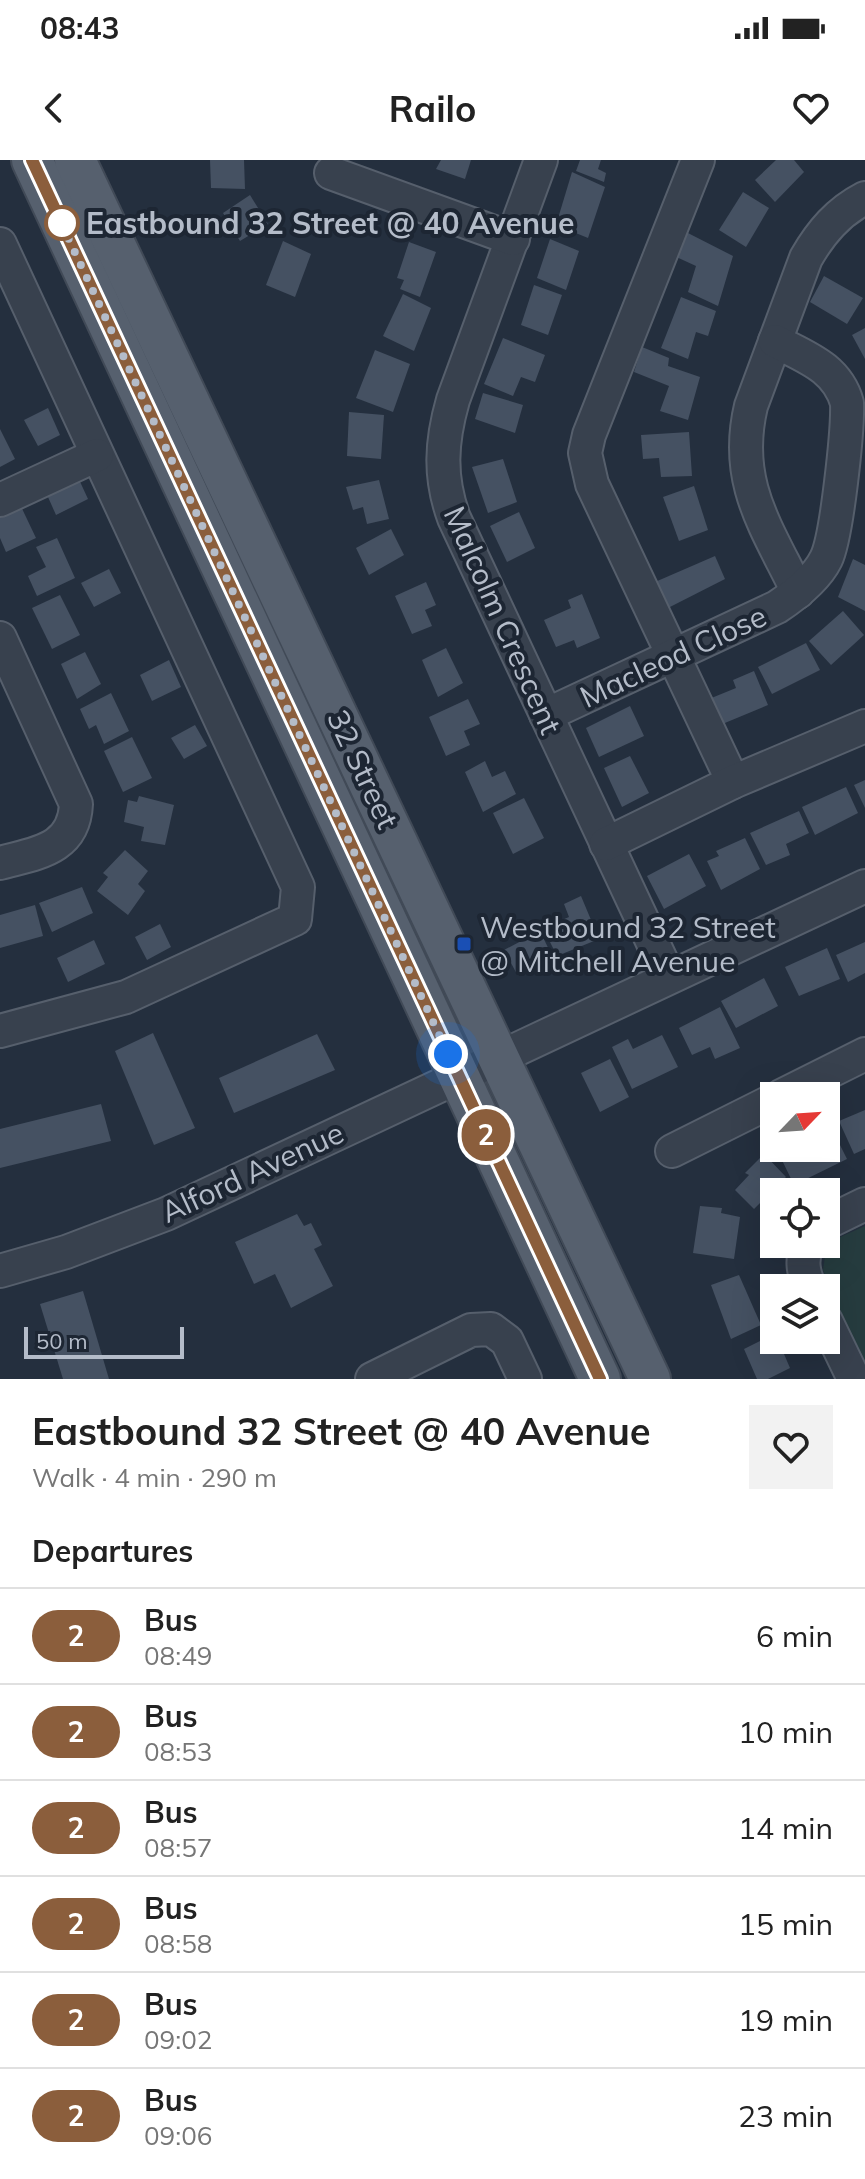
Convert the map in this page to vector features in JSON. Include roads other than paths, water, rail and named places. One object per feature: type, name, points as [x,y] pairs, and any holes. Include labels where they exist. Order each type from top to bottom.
[{"type":"main road","name":"32 Street","points":[[32,160],[600,1379]]},
{"type":"main road","name":"32 Street","points":[[75,160],[650,1379]]},
{"type":"street","name":"Malcolm Crescent","points":[[541,160],[453,400],[444,439],[442,474],[454,518],[669,977]]},
{"type":"street","points":[[698,160],[589,435],[585,453],[592,484],[733,782]]},
{"type":"street","points":[[331,173],[513,239]]},
{"type":"street","name":"Macleod Close","points":[[798,592],[754,501],[746,471],[746,426],[800,270],[817,238],[839,216],[865,198]]},
{"type":"street","points":[[0,244],[298,887],[295,919],[126,997],[0,1031]]},
{"type":"street","name":"Macleod Close","points":[[546,715],[777,607],[798,592],[821,568],[831,546],[847,403],[841,385],[826,368],[775,341]]},
{"type":"street","points":[[0,500],[97,455]]},
{"type":"street","points":[[0,638],[76,804],[73,825],[63,840],[40,851],[0,863]]},
{"type":"street","points":[[606,844],[733,782],[865,726]]},
{"type":"street","name":"Alford Avenue","points":[[0,1271],[66,1252],[166,1214],[865,886]]},
{"type":"street","points":[[809,1082],[865,1054]]},
{"type":"street","points":[[672,1151],[760,1107]]},
{"type":"street","points":[[840,1216],[865,1204]]},
{"type":"street","points":[[372,1379],[471,1330],[491,1329],[507,1341],[525,1379]]},
{"type":"street","points":[[840,1350],[854,1379]]},
{"type":"place","name":"Eastbound 32 Street @ 40 Avenue","points":[[62,223]]},
{"type":"place","name":"Westbound 32 Street @ Mitchell Avenue","points":[[464,944]]}]
